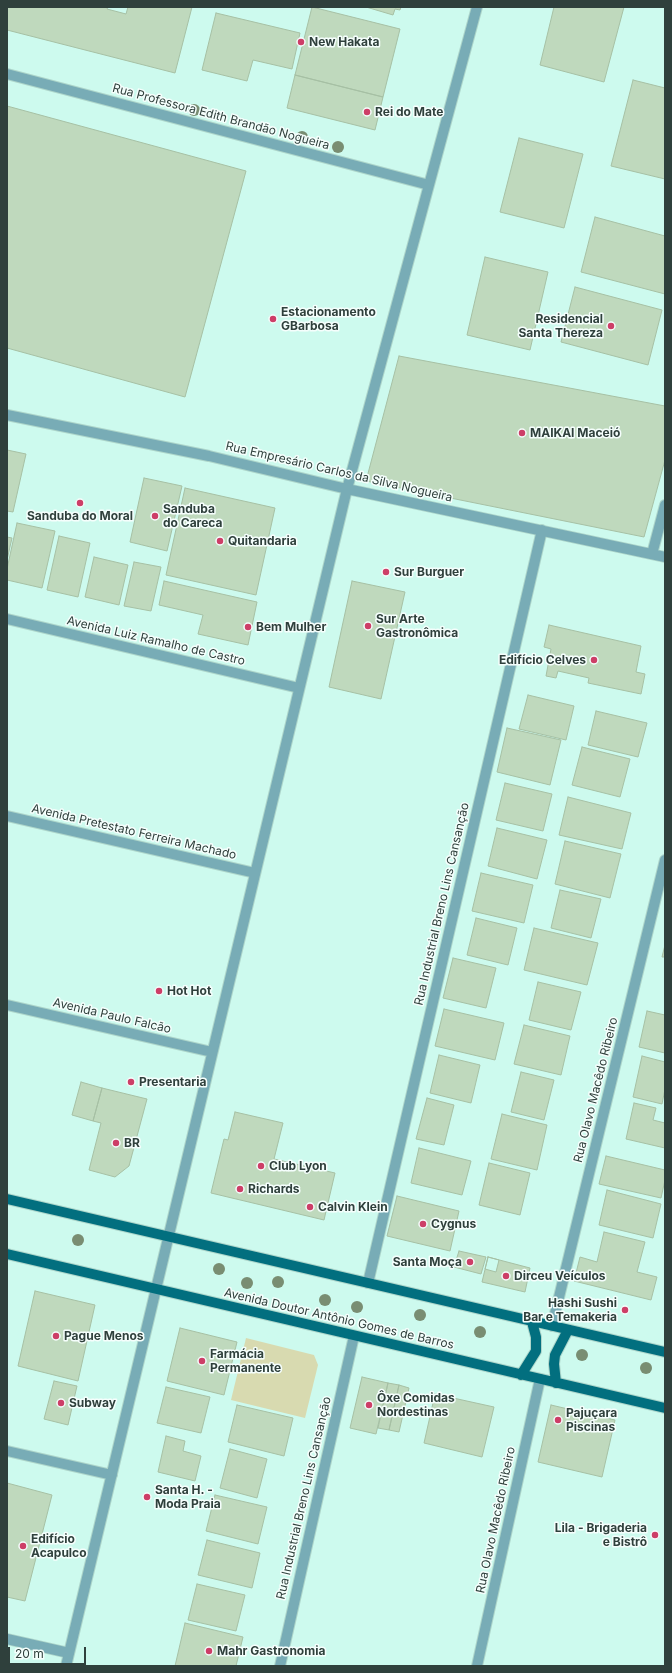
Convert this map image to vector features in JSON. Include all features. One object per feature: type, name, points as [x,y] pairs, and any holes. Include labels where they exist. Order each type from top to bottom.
[{"type":"main road","points":[[7,1199],[665,1352]]},
{"type":"main road","name":"Avenida Doutor Antônio Gomes de Barros","points":[[7,1254],[155,1290],[665,1408]]},
{"type":"main road","points":[[521,1374],[536,1351],[536,1337],[532,1322]]},
{"type":"main road","points":[[556,1383],[554,1364],[555,1355],[568,1330]]},
{"type":"street","points":[[66,1666],[347,489],[477,7]]},
{"type":"street","name":"Rua Professora Edith Brandão Nogueira","points":[[7,74],[428,186]]},
{"type":"street","name":"Rua Empresário Carlos da Silva Nogueira","points":[[7,415],[209,456],[347,489],[665,557]]},
{"type":"street","points":[[652,554],[665,505]]},
{"type":"street","name":"Rua Industrial Breno Lins Cansanção","points":[[368,1283],[542,530]]},
{"type":"street","name":"Avenida Luiz Ramalho de Castro","points":[[7,619],[299,688]]},
{"type":"street","name":"Avenida Pretestato Ferreira Machado","points":[[7,816],[255,872]]},
{"type":"street","name":"Rua Olavo Macêdo Ribeiro","points":[[552,1326],[665,860]]},
{"type":"street","name":"Avenida Paulo Falcão","points":[[7,1005],[212,1052]]},
{"type":"street","name":"Rua Industrial Breno Lins Cansanção","points":[[280,1666],[354,1336]]},
{"type":"street","name":"Rua Olavo Macêdo Ribeiro","points":[[477,1666],[540,1379]]},
{"type":"street","points":[[7,1451],[112,1475]]},
{"type":"street","points":[[7,1639],[69,1653]]},
{"type":"green space","points":[[246,1338],[314,1355],[318,1365],[305,1418],[231,1400]]},
{"type":"building","points":[[7,7],[108,7],[107,9],[126,14],[128,7],[192,7],[175,73],[7,30]]},
{"type":"building","points":[[312,7],[400,29],[383,97],[295,75]]},
{"type":"building","points":[[366,7],[401,7],[400,10],[395,9],[393,15]]},
{"type":"building","points":[[554,7],[624,7],[604,82],[540,65]]},
{"type":"building","points":[[216,13],[300,33],[292,69],[253,60],[247,81],[202,70]]},
{"type":"building","points":[[295,75],[383,97],[375,130],[287,108]]},
{"type":"building","points":[[633,80],[665,88],[665,179],[611,166]]},
{"type":"building","points":[[7,106],[246,171],[185,397],[7,348]]},
{"type":"building","points":[[519,138],[583,154],[564,228],[500,212]]},
{"type":"building","name":"Residencial Santa Thereza","points":[[595,217],[665,236],[665,294],[581,272]]},
{"type":"building","points":[[485,257],[548,272],[530,350],[467,335]]},
{"type":"building","name":"Residencial Santa Thereza","points":[[575,287],[662,310],[648,365],[561,342]]},
{"type":"building","name":"MAIKAI Maceió","points":[[399,356],[665,406],[665,460],[644,537],[366,481]]},
{"type":"building","points":[[7,450],[26,454],[13,512],[7,511]]},
{"type":"building","name":"Sanduba do Careca","points":[[144,478],[182,486],[167,551],[130,542]]},
{"type":"building","name":"Quitandaria","points":[[185,488],[275,508],[256,595],[166,575]]},
{"type":"building","points":[[17,523],[55,531],[42,588],[7,580],[7,569]]},
{"type":"building","points":[[59,536],[90,543],[78,597],[47,590]]},
{"type":"building","points":[[7,537],[12,538],[7,560]]},
{"type":"building","points":[[94,557],[128,565],[119,605],[85,597]]},
{"type":"building","points":[[134,562],[161,567],[151,611],[124,606]]},
{"type":"building","points":[[164,581],[257,602],[248,645],[198,634],[203,615],[159,605]]},
{"type":"building","points":[[352,581],[405,592],[381,699],[329,687]]},
{"type":"building","name":"Edifício Celves","points":[[549,625],[641,646],[636,672],[645,674],[641,694],[588,683],[589,678],[558,671],[556,678],[546,676],[551,649],[544,647]]},
{"type":"building","points":[[528,695],[574,706],[566,740],[519,729]]},
{"type":"building","points":[[596,711],[647,723],[638,757],[588,745]]},
{"type":"building","points":[[507,728],[561,740],[550,785],[497,772]]},
{"type":"building","points":[[582,747],[630,759],[620,797],[572,785]]},
{"type":"building","points":[[505,783],[552,794],[543,831],[496,820]]},
{"type":"building","points":[[568,797],[631,813],[622,849],[559,835]]},
{"type":"building","points":[[497,828],[547,840],[537,879],[488,866]]},
{"type":"building","points":[[565,841],[621,854],[610,898],[555,884]]},
{"type":"building","points":[[481,873],[533,885],[524,923],[472,911]]},
{"type":"building","points":[[560,890],[601,899],[591,938],[551,928]]},
{"type":"building","points":[[476,918],[517,928],[508,965],[467,955]]},
{"type":"building","points":[[534,928],[598,943],[587,985],[524,970]]},
{"type":"building","points":[[665,945],[665,957],[662,957]]},
{"type":"building","points":[[453,958],[496,968],[486,1008],[443,998]]},
{"type":"building","points":[[538,982],[581,992],[571,1030],[529,1020]]},
{"type":"building","points":[[444,1009],[504,1023],[495,1060],[435,1046]]},
{"type":"building","points":[[647,1011],[665,1015],[665,1053],[639,1047]]},
{"type":"building","points":[[524,1025],[570,1036],[561,1075],[514,1064]]},
{"type":"building","points":[[439,1055],[480,1065],[471,1103],[430,1093]]},
{"type":"building","points":[[642,1056],[665,1062],[665,1089],[662,1104],[633,1097]]},
{"type":"building","points":[[521,1072],[554,1080],[544,1120],[511,1112]]},
{"type":"building","points":[[81,1082],[102,1088],[93,1121],[72,1115]]},
{"type":"building","points":[[102,1088],[147,1099],[129,1166],[115,1177],[89,1170],[101,1123],[93,1121]]},
{"type":"building","points":[[427,1098],[454,1105],[444,1145],[416,1139]]},
{"type":"building","points":[[634,1103],[656,1108],[653,1120],[665,1123],[665,1148],[626,1139]]},
{"type":"building","name":"Club Lyon","points":[[235,1112],[283,1123],[274,1159],[335,1173],[324,1220],[211,1193],[224,1139],[228,1140]]},
{"type":"building","points":[[502,1114],[547,1125],[537,1170],[491,1159]]},
{"type":"building","points":[[419,1148],[471,1161],[462,1195],[411,1183]]},
{"type":"building","points":[[606,1156],[665,1170],[665,1180],[661,1198],[599,1184]]},
{"type":"building","points":[[489,1163],[530,1173],[520,1215],[479,1205]]},
{"type":"building","points":[[607,1190],[661,1204],[653,1238],[599,1225]]},
{"type":"building","name":"Cygnus","points":[[397,1196],[459,1211],[450,1251],[387,1236]]},
{"type":"building","points":[[604,1232],[645,1242],[637,1272],[657,1277],[651,1300],[574,1281],[580,1257],[597,1262]]},
{"type":"building","name":"Santa Moça","points":[[459,1251],[486,1257],[481,1274],[454,1267]]},
{"type":"building","name":"Dirceu Veículos","points":[[488,1257],[530,1268],[525,1292],[482,1282]]},
{"type":"building","points":[[488,1257],[499,1260],[496,1272],[485,1269]]},
{"type":"building","name":"Pague Menos","points":[[35,1291],[95,1305],[78,1381],[18,1366]]},
{"type":"building","name":"Farmácia Permanente","points":[[180,1328],[237,1342],[224,1395],[167,1381]]},
{"type":"building","name":"Ôxe Comidas Nordestinas","points":[[362,1377],[388,1383],[376,1434],[350,1428]]},
{"type":"building","name":"Subway","points":[[54,1381],[77,1386],[68,1425],[44,1419]]},
{"type":"building","points":[[388,1383],[399,1385],[389,1430],[378,1428]]},
{"type":"building","points":[[399,1385],[409,1388],[399,1432],[389,1430]]},
{"type":"building","points":[[166,1387],[210,1397],[201,1433],[157,1423]]},
{"type":"building","points":[[435,1394],[494,1407],[482,1457],[424,1443]]},
{"type":"building","points":[[237,1405],[293,1418],[284,1456],[228,1442]]},
{"type":"building","points":[[551,1405],[615,1420],[602,1477],[538,1462]]},
{"type":"building","points":[[166,1436],[185,1441],[183,1451],[201,1456],[195,1481],[158,1472]]},
{"type":"building","points":[[230,1449],[267,1459],[257,1498],[220,1488]]},
{"type":"building","name":"Edifício Acapulco","points":[[7,1483],[52,1495],[25,1601],[7,1597]]},
{"type":"building","points":[[215,1495],[267,1507],[258,1544],[206,1531]]},
{"type":"building","points":[[207,1540],[260,1553],[252,1588],[198,1575]]},
{"type":"building","points":[[197,1584],[245,1595],[236,1631],[188,1620]]},
{"type":"building","name":"Mahr Gastronomia","points":[[185,1623],[243,1637],[236,1666],[175,1666]]},
{"type":"place","name":"New Hakata","points":[[301,42]]},
{"type":"place","name":"Rei do Mate","points":[[367,112]]},
{"type":"place","name":"Estacionamento GBarbosa","points":[[273,319]]},
{"type":"place","name":"Residencial Santa Thereza","points":[[611,326]]},
{"type":"place","name":"MAIKAI Maceió","points":[[522,433]]},
{"type":"place","name":"Sanduba do Moral","points":[[80,503]]},
{"type":"place","name":"Sanduba do Careca","points":[[155,516]]},
{"type":"place","name":"Quitandaria","points":[[220,541]]},
{"type":"place","name":"Sur Burguer","points":[[386,572]]},
{"type":"place","name":"Sur Arte Gastronômica","points":[[368,626]]},
{"type":"place","name":"Bem Mulher","points":[[248,627]]},
{"type":"place","name":"Edifício Celves","points":[[594,660]]},
{"type":"place","name":"Hot Hot","points":[[159,991]]},
{"type":"place","name":"Presentaria","points":[[131,1082]]},
{"type":"place","name":"BR","points":[[116,1143]]},
{"type":"place","name":"Club Lyon","points":[[261,1166]]},
{"type":"place","name":"Richards","points":[[240,1189]]},
{"type":"place","name":"Calvin Klein","points":[[310,1207]]},
{"type":"place","name":"Cygnus","points":[[423,1224]]},
{"type":"place","name":"Santa Moça","points":[[470,1262]]},
{"type":"place","name":"Dirceu Veículos","points":[[506,1276]]},
{"type":"place","name":"Hashi Sushi Bar e Temakeria","points":[[625,1310]]},
{"type":"place","name":"Pague Menos","points":[[56,1336]]},
{"type":"place","name":"Farmácia Permanente","points":[[202,1361]]},
{"type":"place","name":"Subway","points":[[61,1403]]},
{"type":"place","name":"Ôxe Comidas Nordestinas","points":[[369,1405]]},
{"type":"place","name":"Pajuçara Piscinas","points":[[558,1420]]},
{"type":"place","name":"Santa H. - Moda Praia","points":[[147,1497]]},
{"type":"place","name":"Lila - Brigaderia e Bistrô","points":[[655,1535]]},
{"type":"place","name":"Edifício Acapulco","points":[[23,1546]]},
{"type":"place","name":"Mahr Gastronomia","points":[[209,1651]]}]
